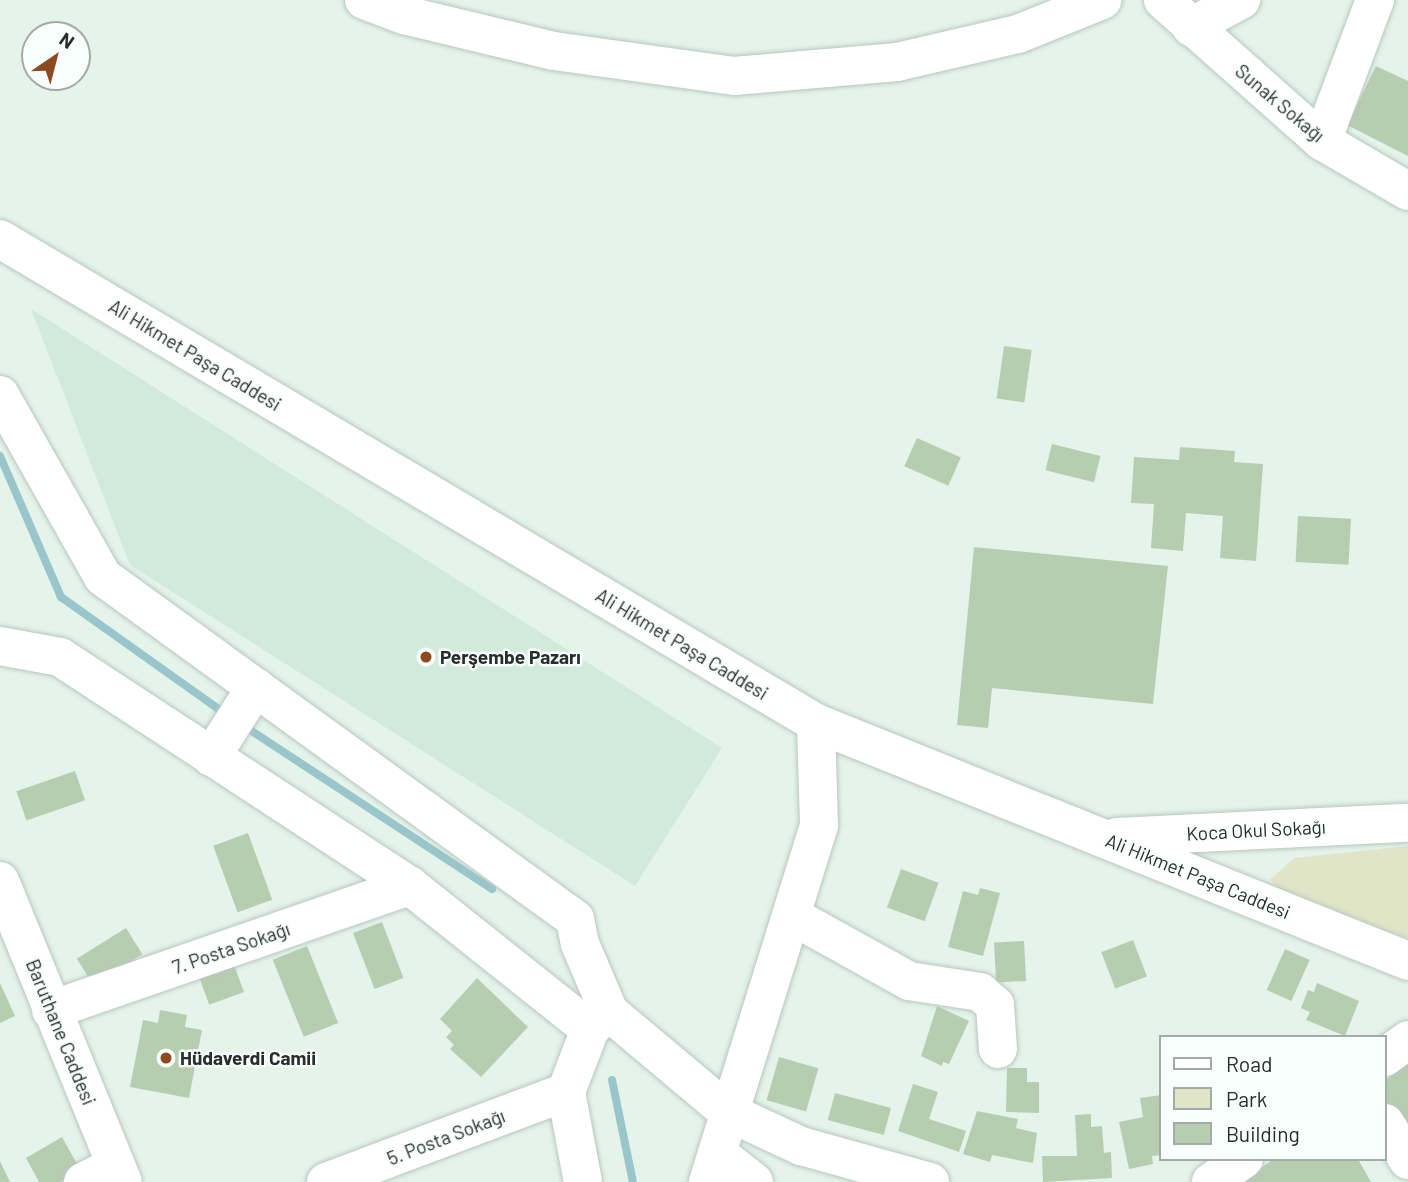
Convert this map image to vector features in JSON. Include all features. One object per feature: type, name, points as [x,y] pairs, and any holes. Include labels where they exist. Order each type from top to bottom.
[{"type":"street","points":[[364,0],[404,15],[554,51],[734,76],[897,62],[1018,34],[1102,0]]},
{"type":"street","name":"Sunak Sokağı","points":[[1163,0],[1322,141],[1408,191]]},
{"type":"street","points":[[1191,27],[1241,0]]},
{"type":"street","points":[[1322,141],[1375,0]]},
{"type":"street","name":"Ali Hikmet Paşa Caddesi","points":[[0,239],[816,723],[1408,961]]},
{"type":"street","points":[[0,395],[103,577],[575,919],[599,1021],[566,1092],[583,1182]]},
{"type":"street","points":[[0,646],[60,657],[411,886],[728,1112],[801,1146],[930,1182]]},
{"type":"street","points":[[211,757],[256,687]]},
{"type":"street","points":[[754,1182],[713,1167],[728,1112],[794,917],[819,825],[816,723]]},
{"type":"street","name":"Koca Okul Sokağı","points":[[1104,837],[1408,823]]},
{"type":"street","name":"Baruthane Caddesi","points":[[0,881],[11,943],[51,1010],[107,1176]]},
{"type":"street","name":"7. Posta Sokağı","points":[[51,1010],[411,886]]},
{"type":"street","points":[[794,917],[909,981],[980,992],[995,1005],[998,1049]]},
{"type":"street","points":[[1387,1056],[1408,1040]]},
{"type":"street","name":"5. Posta Sokağı","points":[[326,1182],[566,1092]]},
{"type":"street","points":[[1387,1126],[1408,1160]]},
{"type":"street","points":[[1211,1182],[1241,1161]]},
{"type":"shaded area","name":"Perşembe Pazarı","points":[[31,309],[722,748],[635,886],[130,565]]},
{"type":"green space","points":[[1408,846],[1408,938],[1277,894],[1271,879],[1294,858]]},
{"type":"building","points":[[1376,66],[1408,81],[1408,156],[1347,125]]},
{"type":"building","points":[[1004,346],[1032,350],[1024,402],[997,398]]},
{"type":"building","points":[[917,438],[961,458],[948,486],[904,466]]},
{"type":"building","points":[[1052,444],[1101,456],[1094,482],[1045,470]]},
{"type":"building","points":[[1180,447],[1235,451],[1234,462],[1263,464],[1256,561],[1220,558],[1223,516],[1186,513],[1183,551],[1151,548],[1154,504],[1131,503],[1134,457],[1179,460]]},
{"type":"building","points":[[1298,516],[1351,519],[1349,565],[1296,562]]},
{"type":"building","points":[[974,547],[1168,566],[1153,704],[992,688],[988,728],[957,725]]},
{"type":"building","points":[[75,771],[85,800],[26,820],[16,791]]},
{"type":"building","points":[[248,833],[272,900],[238,912],[213,846]]},
{"type":"building","points":[[901,869],[939,883],[925,921],[887,908]]},
{"type":"building","points":[[980,888],[1000,893],[983,956],[948,947],[963,891],[978,895]]},
{"type":"building","points":[[382,922],[404,978],[375,989],[353,933]]},
{"type":"building","points":[[126,928],[142,954],[93,985],[77,959]]},
{"type":"building","points":[[1133,940],[1147,976],[1115,989],[1101,952]]},
{"type":"building","points":[[1024,941],[1026,981],[996,983],[994,943]]},
{"type":"building","points":[[307,946],[338,1023],[304,1037],[273,960]]},
{"type":"building","points":[[1285,949],[1310,960],[1291,1001],[1267,990]]},
{"type":"building","points":[[233,962],[244,992],[209,1005],[198,975]]},
{"type":"building","points":[[477,978],[528,1027],[481,1077],[450,1049],[454,1045],[446,1037],[452,1031],[440,1019]]},
{"type":"building","points":[[0,983],[15,1016],[0,1023]]},
{"type":"building","points":[[1317,983],[1359,1001],[1345,1035],[1306,1020],[1310,1012],[1301,1008],[1308,990],[1314,992]]},
{"type":"building","points":[[937,1006],[969,1021],[949,1064],[943,1062],[942,1066],[921,1056]]},
{"type":"building","name":"Hüdaverdi Camii","points":[[160,1010],[187,1015],[185,1027],[202,1030],[189,1098],[130,1087],[143,1020],[158,1023]]},
{"type":"building","points":[[779,1057],[818,1068],[806,1112],[767,1100]]},
{"type":"building","points":[[1408,1061],[1408,1131],[1387,1104],[1387,1079]]},
{"type":"building","points":[[1007,1068],[1027,1068],[1027,1082],[1039,1082],[1039,1113],[1006,1112]]},
{"type":"building","points":[[913,1084],[938,1092],[929,1119],[966,1131],[959,1152],[898,1131]]},
{"type":"building","points":[[835,1093],[891,1108],[884,1135],[828,1120]]},
{"type":"building","points":[[1160,1095],[1160,1155],[1152,1156],[1153,1164],[1129,1169],[1119,1122],[1143,1117],[1140,1098]]},
{"type":"building","points":[[977,1111],[1018,1119],[1016,1128],[1037,1133],[1033,1163],[992,1155],[990,1162],[963,1154]]},
{"type":"building","points":[[1091,1114],[1091,1127],[1102,1126],[1104,1153],[1111,1152],[1112,1178],[1043,1182],[1042,1156],[1077,1156],[1075,1115]]},
{"type":"building","points":[[62,1137],[81,1171],[60,1182],[39,1182],[26,1158]]},
{"type":"building","points":[[0,1161],[10,1182],[0,1182]]},
{"type":"building","points":[[1271,1161],[1359,1161],[1371,1182],[1240,1182]]},
{"type":"waterway","points":[[0,456],[61,597],[227,715]]},
{"type":"waterway","points":[[244,726],[492,889]]},
{"type":"waterway","points":[[612,1080],[633,1182]]},
{"type":"place","name":"Perşembe Pazarı","points":[[426,657]]},
{"type":"place","name":"Hüdaverdi Camii","points":[[166,1058]]}]
